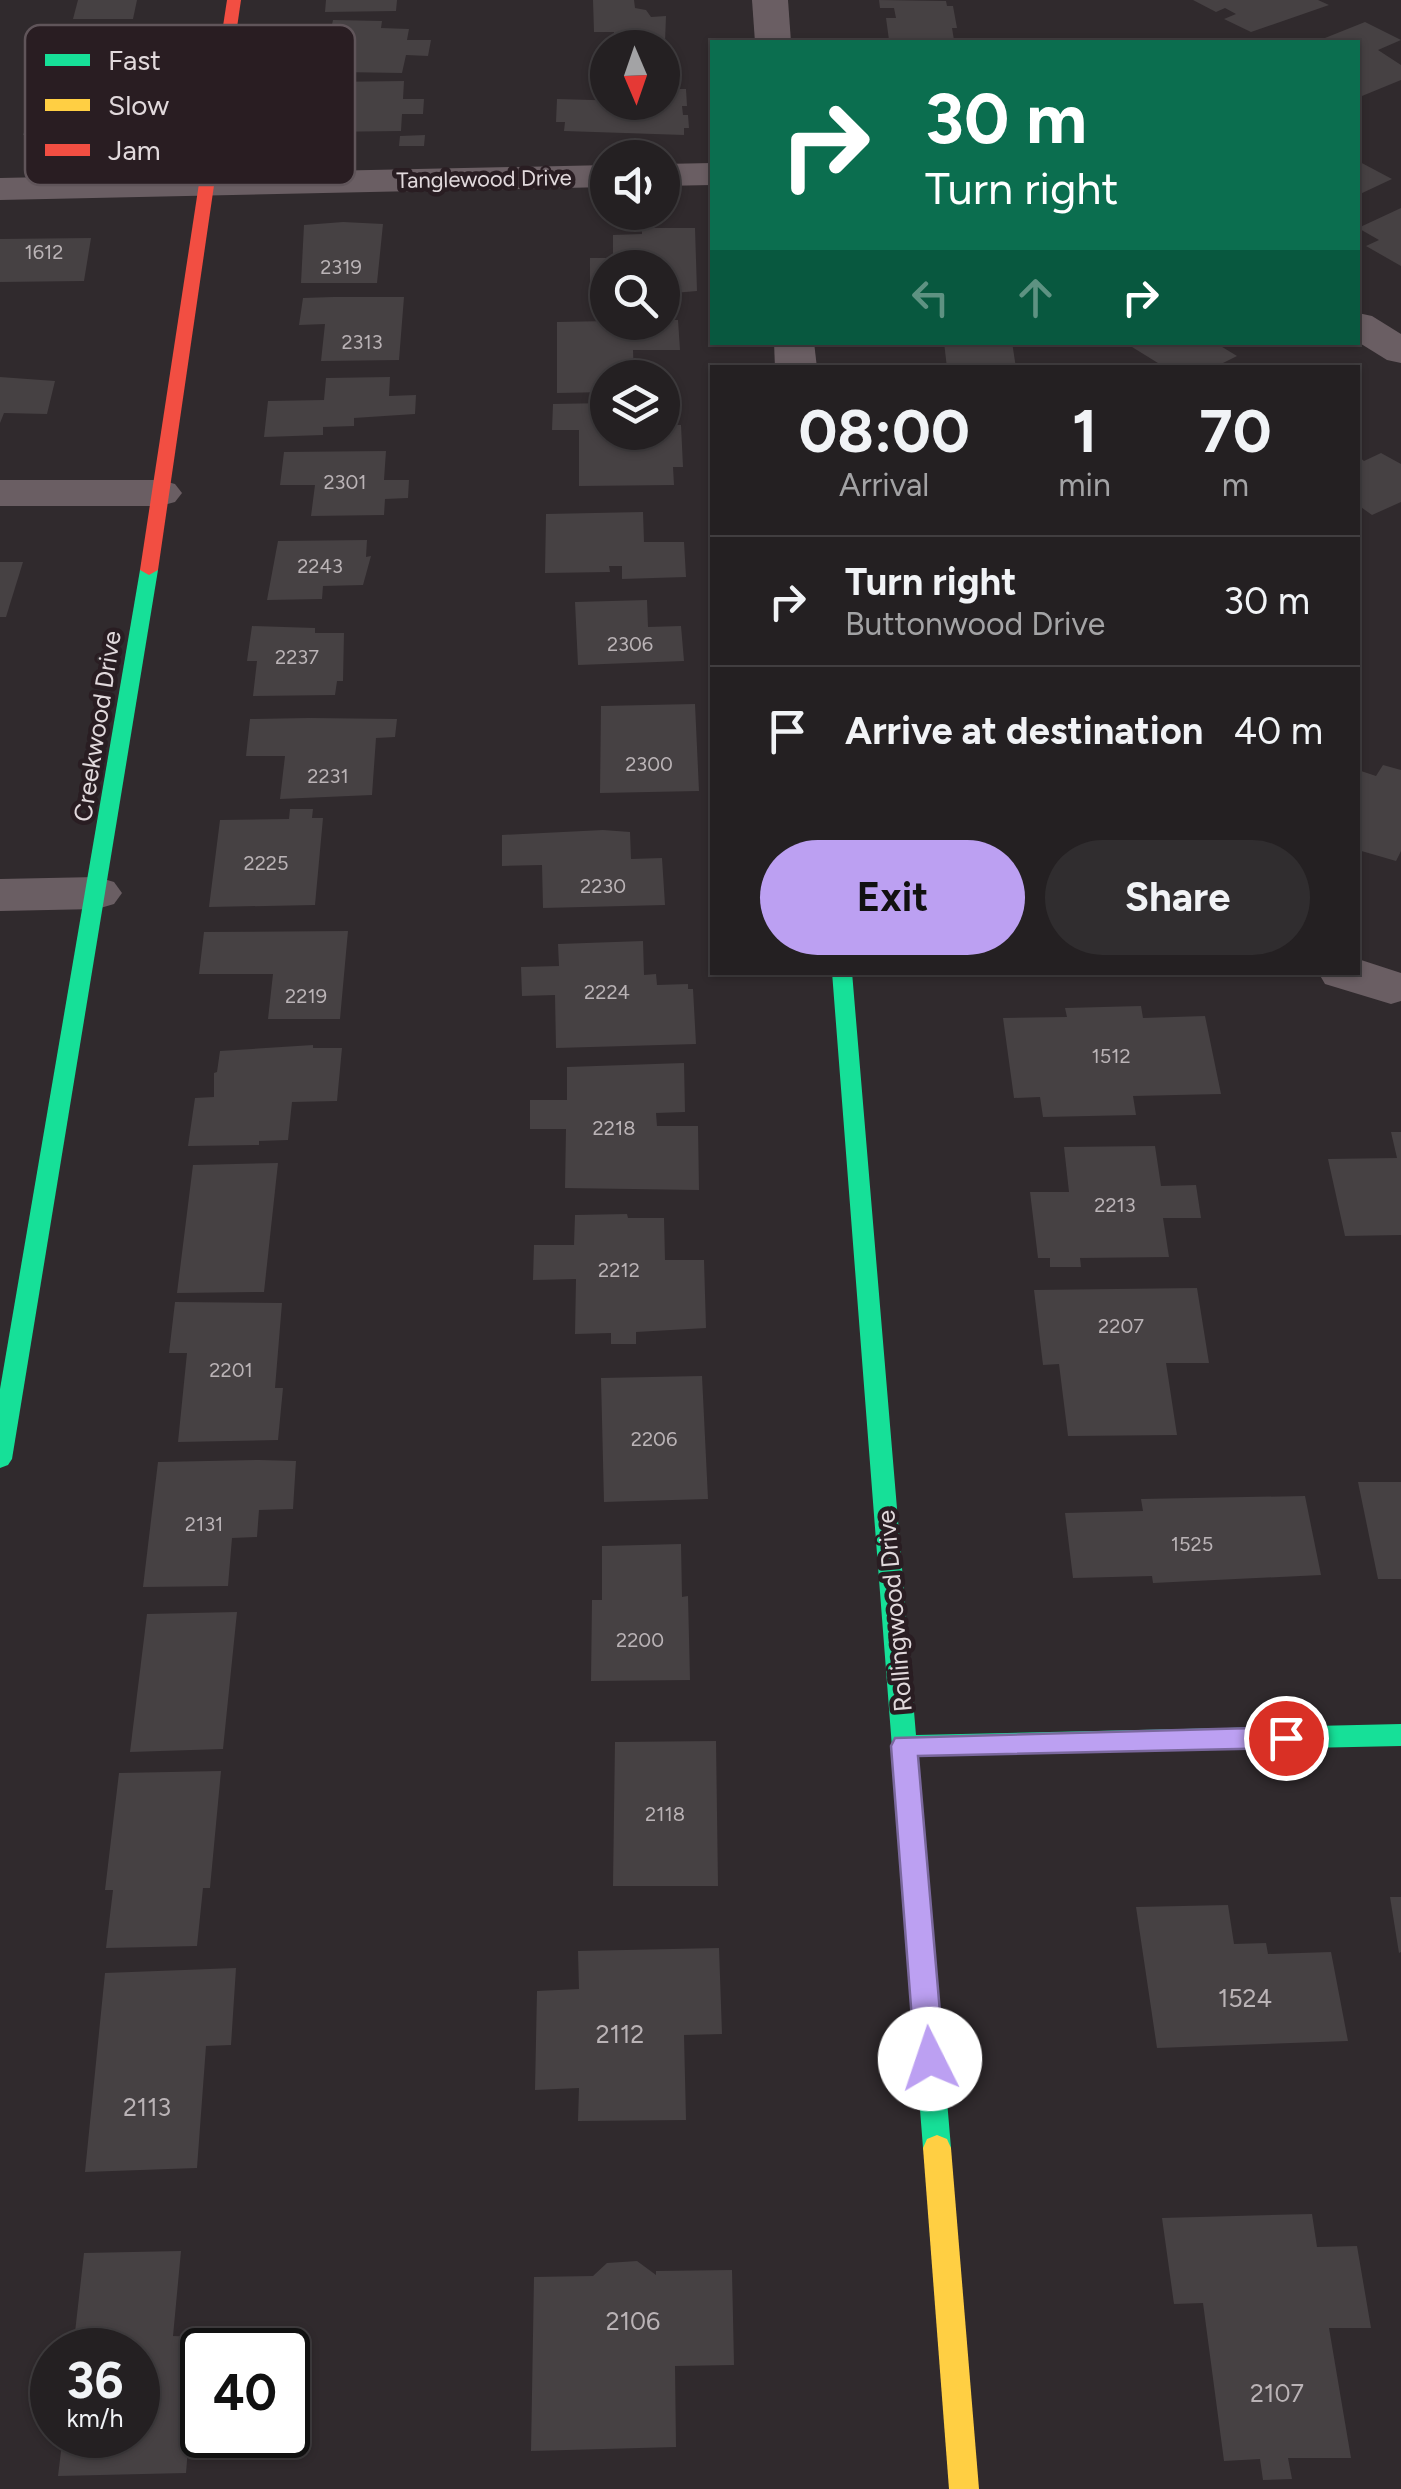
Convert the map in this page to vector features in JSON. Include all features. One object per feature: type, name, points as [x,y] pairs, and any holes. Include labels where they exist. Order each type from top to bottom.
[{"type":"street","name":"Creekwood Drive","points":[[230,25],[234,0]]},
{"type":"street","points":[[770,0],[773,40]]},
{"type":"street","points":[[680,175],[710,174]]},
{"type":"street","name":"Tanglewood Drive","points":[[355,181],[590,176]]},
{"type":"street","name":"Tanglewood Drive","points":[[0,189],[165,185]]},
{"type":"street","name":"Creekwood Drive","points":[[0,1459],[96,893],[206,185]]},
{"type":"street","points":[[1360,326],[1401,351]]},
{"type":"street","points":[[0,493],[160,493]]},
{"type":"street","points":[[0,895],[96,893]]},
{"type":"street","name":"Rollingwood Drive","points":[[842,975],[964,2489]]},
{"type":"street","points":[[1353,975],[1391,987]]},
{"type":"street","points":[[904,1746],[1401,1735]]},
{"type":"building","points":[[78,0],[137,0],[133,19],[73,19]]},
{"type":"building","points":[[326,0],[397,0],[396,11],[325,12]]},
{"type":"building","points":[[593,0],[634,0],[635,8],[646,10],[651,17],[666,16],[665,30],[594,30]]},
{"type":"building","points":[[879,0],[946,1],[947,6],[953,6],[957,28],[952,28],[954,40],[889,40],[886,18],[896,18],[894,8],[880,8]]},
{"type":"building","points":[[1193,0],[1318,0],[1329,5],[1251,32],[1224,19],[1236,14],[1225,8],[1216,12]]},
{"type":"building","points":[[333,20],[382,21],[381,28],[409,29],[407,40],[431,40],[428,56],[406,55],[402,73],[355,72],[355,25],[332,25]]},
{"type":"building","points":[[1365,22],[1401,40],[1378,50],[1401,65],[1401,80],[1362,96],[1360,40],[1320,40]]},
{"type":"building","points":[[404,81],[403,99],[424,99],[423,114],[402,114],[401,131],[355,132],[355,82]]},
{"type":"building","points":[[680,89],[686,89],[687,106],[682,106],[689,128],[684,128],[684,135],[564,131],[565,122],[556,122],[557,99],[590,100],[590,120],[680,120]]},
{"type":"building","points":[[425,135],[424,146],[399,146],[400,136]]},
{"type":"building","points":[[1360,162],[1392,179],[1360,194]]},
{"type":"building","points":[[1401,208],[1401,266],[1366,246],[1379,240],[1360,227]]},
{"type":"building","points":[[383,224],[377,283],[301,283],[304,225]]},
{"type":"building","points":[[695,228],[697,291],[680,292],[680,250],[613,250],[613,235],[642,234],[642,230]]},
{"type":"building","points":[[91,238],[84,281],[0,282],[0,239]]},
{"type":"building","points":[[404,297],[399,360],[321,361],[325,324],[299,325],[303,298]]},
{"type":"building","points":[[590,321],[590,340],[679,340],[680,350],[633,350],[633,360],[590,360],[590,392],[557,393],[557,322]]},
{"type":"building","points":[[944,345],[1012,345],[1016,365],[947,365]]},
{"type":"building","points":[[1129,345],[1219,345],[1237,356],[1219,365],[1161,365]]},
{"type":"building","points":[[0,377],[55,381],[47,414],[4,413],[0,423]]},
{"type":"building","points":[[390,377],[389,396],[416,395],[415,414],[354,418],[354,426],[323,427],[323,435],[264,437],[268,401],[324,400],[326,378]]},
{"type":"building","points":[[590,403],[590,450],[680,450],[681,425],[683,467],[673,467],[674,485],[579,486],[579,430],[552,430],[553,404]]},
{"type":"building","points":[[386,451],[384,480],[409,480],[408,498],[385,499],[384,515],[311,516],[315,485],[280,485],[284,452]]},
{"type":"building","points":[[1381,453],[1401,464],[1401,502],[1372,515],[1360,506],[1360,458],[1364,461]]},
{"type":"building","points":[[643,512],[644,542],[684,542],[686,577],[622,579],[622,566],[609,566],[610,572],[545,573],[546,514]]},
{"type":"building","points":[[367,540],[366,557],[371,556],[363,585],[323,586],[322,599],[267,600],[278,541]]},
{"type":"building","points":[[0,562],[23,562],[6,617],[0,617]]},
{"type":"building","points":[[647,600],[648,627],[681,626],[684,661],[578,665],[575,602]]},
{"type":"building","points":[[252,626],[344,633],[343,681],[337,681],[335,695],[253,696],[257,661],[247,661]]},
{"type":"building","points":[[695,704],[699,791],[600,793],[601,706]]},
{"type":"building","points":[[250,719],[397,719],[395,737],[376,738],[372,795],[280,799],[285,756],[246,756]]},
{"type":"building","points":[[1383,765],[1401,770],[1401,851],[1396,861],[1360,851],[1360,771],[1376,776]]},
{"type":"building","points":[[290,809],[313,809],[312,818],[323,818],[315,905],[209,907],[220,820],[289,819]]},
{"type":"building","points":[[630,832],[631,859],[662,858],[665,905],[543,908],[542,865],[502,866],[502,835]]},
{"type":"building","points":[[348,931],[340,1019],[268,1019],[273,974],[199,974],[204,932]]},
{"type":"building","points":[[643,941],[644,975],[656,974],[657,985],[688,984],[688,989],[693,989],[696,1044],[556,1048],[555,995],[522,996],[521,967],[559,966],[558,944]]},
{"type":"building","points":[[1141,1006],[1143,1018],[1205,1016],[1221,1094],[1133,1096],[1136,1115],[1043,1117],[1040,1097],[1014,1098],[1003,1018],[1067,1017],[1065,1008]]},
{"type":"building","points":[[313,1045],[342,1048],[337,1101],[292,1102],[288,1140],[259,1141],[259,1145],[188,1146],[195,1098],[214,1097],[214,1073],[220,1051]]},
{"type":"building","points":[[684,1063],[685,1112],[656,1113],[657,1126],[698,1126],[699,1190],[565,1188],[566,1129],[530,1129],[530,1100],[567,1100],[567,1067]]},
{"type":"building","points":[[1391,1132],[1401,1132],[1401,1235],[1345,1236],[1328,1159],[1397,1158]]},
{"type":"building","points":[[1155,1146],[1161,1186],[1196,1185],[1201,1218],[1163,1218],[1169,1257],[1080,1258],[1081,1267],[1050,1267],[1050,1258],[1038,1258],[1030,1192],[1069,1192],[1064,1147]]},
{"type":"building","points":[[278,1163],[264,1292],[177,1293],[193,1165]]},
{"type":"building","points":[[627,1214],[628,1218],[664,1218],[665,1260],[704,1260],[706,1328],[636,1332],[636,1344],[611,1344],[611,1333],[575,1334],[576,1279],[533,1280],[534,1245],[574,1245],[575,1215]]},
{"type":"building","points":[[1197,1288],[1209,1363],[1166,1363],[1177,1435],[1068,1436],[1059,1364],[1043,1365],[1034,1290]]},
{"type":"building","points":[[175,1302],[282,1303],[275,1388],[283,1388],[278,1440],[178,1442],[187,1353],[169,1353]]},
{"type":"building","points":[[702,1376],[708,1499],[604,1502],[601,1378]]},
{"type":"building","points":[[296,1461],[293,1509],[259,1510],[257,1537],[232,1538],[228,1586],[143,1587],[158,1462]]},
{"type":"building","points":[[1358,1482],[1401,1482],[1401,1579],[1378,1579]]},
{"type":"building","points":[[1305,1496],[1321,1575],[1153,1583],[1152,1576],[1073,1578],[1065,1513],[1143,1511],[1141,1499]]},
{"type":"building","points":[[681,1544],[682,1597],[688,1596],[690,1680],[591,1681],[592,1600],[602,1600],[602,1546]]},
{"type":"building","points":[[237,1612],[223,1749],[130,1752],[147,1614]]},
{"type":"building","points":[[716,1741],[718,1886],[613,1886],[615,1742]]},
{"type":"building","points":[[221,1771],[210,1888],[203,1888],[197,1946],[106,1948],[113,1890],[105,1890],[119,1773]]},
{"type":"building","points":[[1390,1897],[1401,1897],[1399,1953]]},
{"type":"building","points":[[1228,1905],[1234,1944],[1266,1943],[1268,1954],[1331,1952],[1348,2041],[1157,2048],[1136,1907]]},
{"type":"building","points":[[719,1948],[722,2034],[684,2035],[686,2120],[578,2121],[579,2088],[535,2090],[537,1991],[579,1989],[578,1951]]},
{"type":"building","points":[[236,1968],[231,2045],[206,2046],[197,2168],[85,2172],[105,1973]]},
{"type":"building","points":[[1312,2214],[1317,2247],[1357,2246],[1371,2328],[1329,2328],[1351,2458],[1288,2458],[1292,2479],[1263,2480],[1260,2459],[1224,2461],[1203,2303],[1174,2304],[1162,2218]]},
{"type":"building","points":[[181,2251],[173,2336],[180,2336],[180,2458],[187,2458],[186,2473],[58,2476],[60,2458],[160,2458],[160,2328],[75,2328],[84,2253]]},
{"type":"building","points":[[637,2261],[656,2275],[656,2271],[732,2270],[734,2365],[675,2366],[676,2447],[531,2451],[534,2277],[593,2276],[607,2263]]},
{"type":"traffic: fast","points":[[0,1459],[149,570]]},
{"type":"traffic: fast","points":[[842,975],[937,2148]]},
{"type":"traffic: fast","points":[[905,1746],[1401,1735]]},
{"type":"traffic: slow","points":[[937,2148],[964,2489]]},
{"type":"traffic: jam","points":[[230,25],[234,0]]},
{"type":"traffic: jam","points":[[149,570],[206,185]]},
{"type":"route","points":[[930,2059],[904,1746],[1286,1738]]}]
